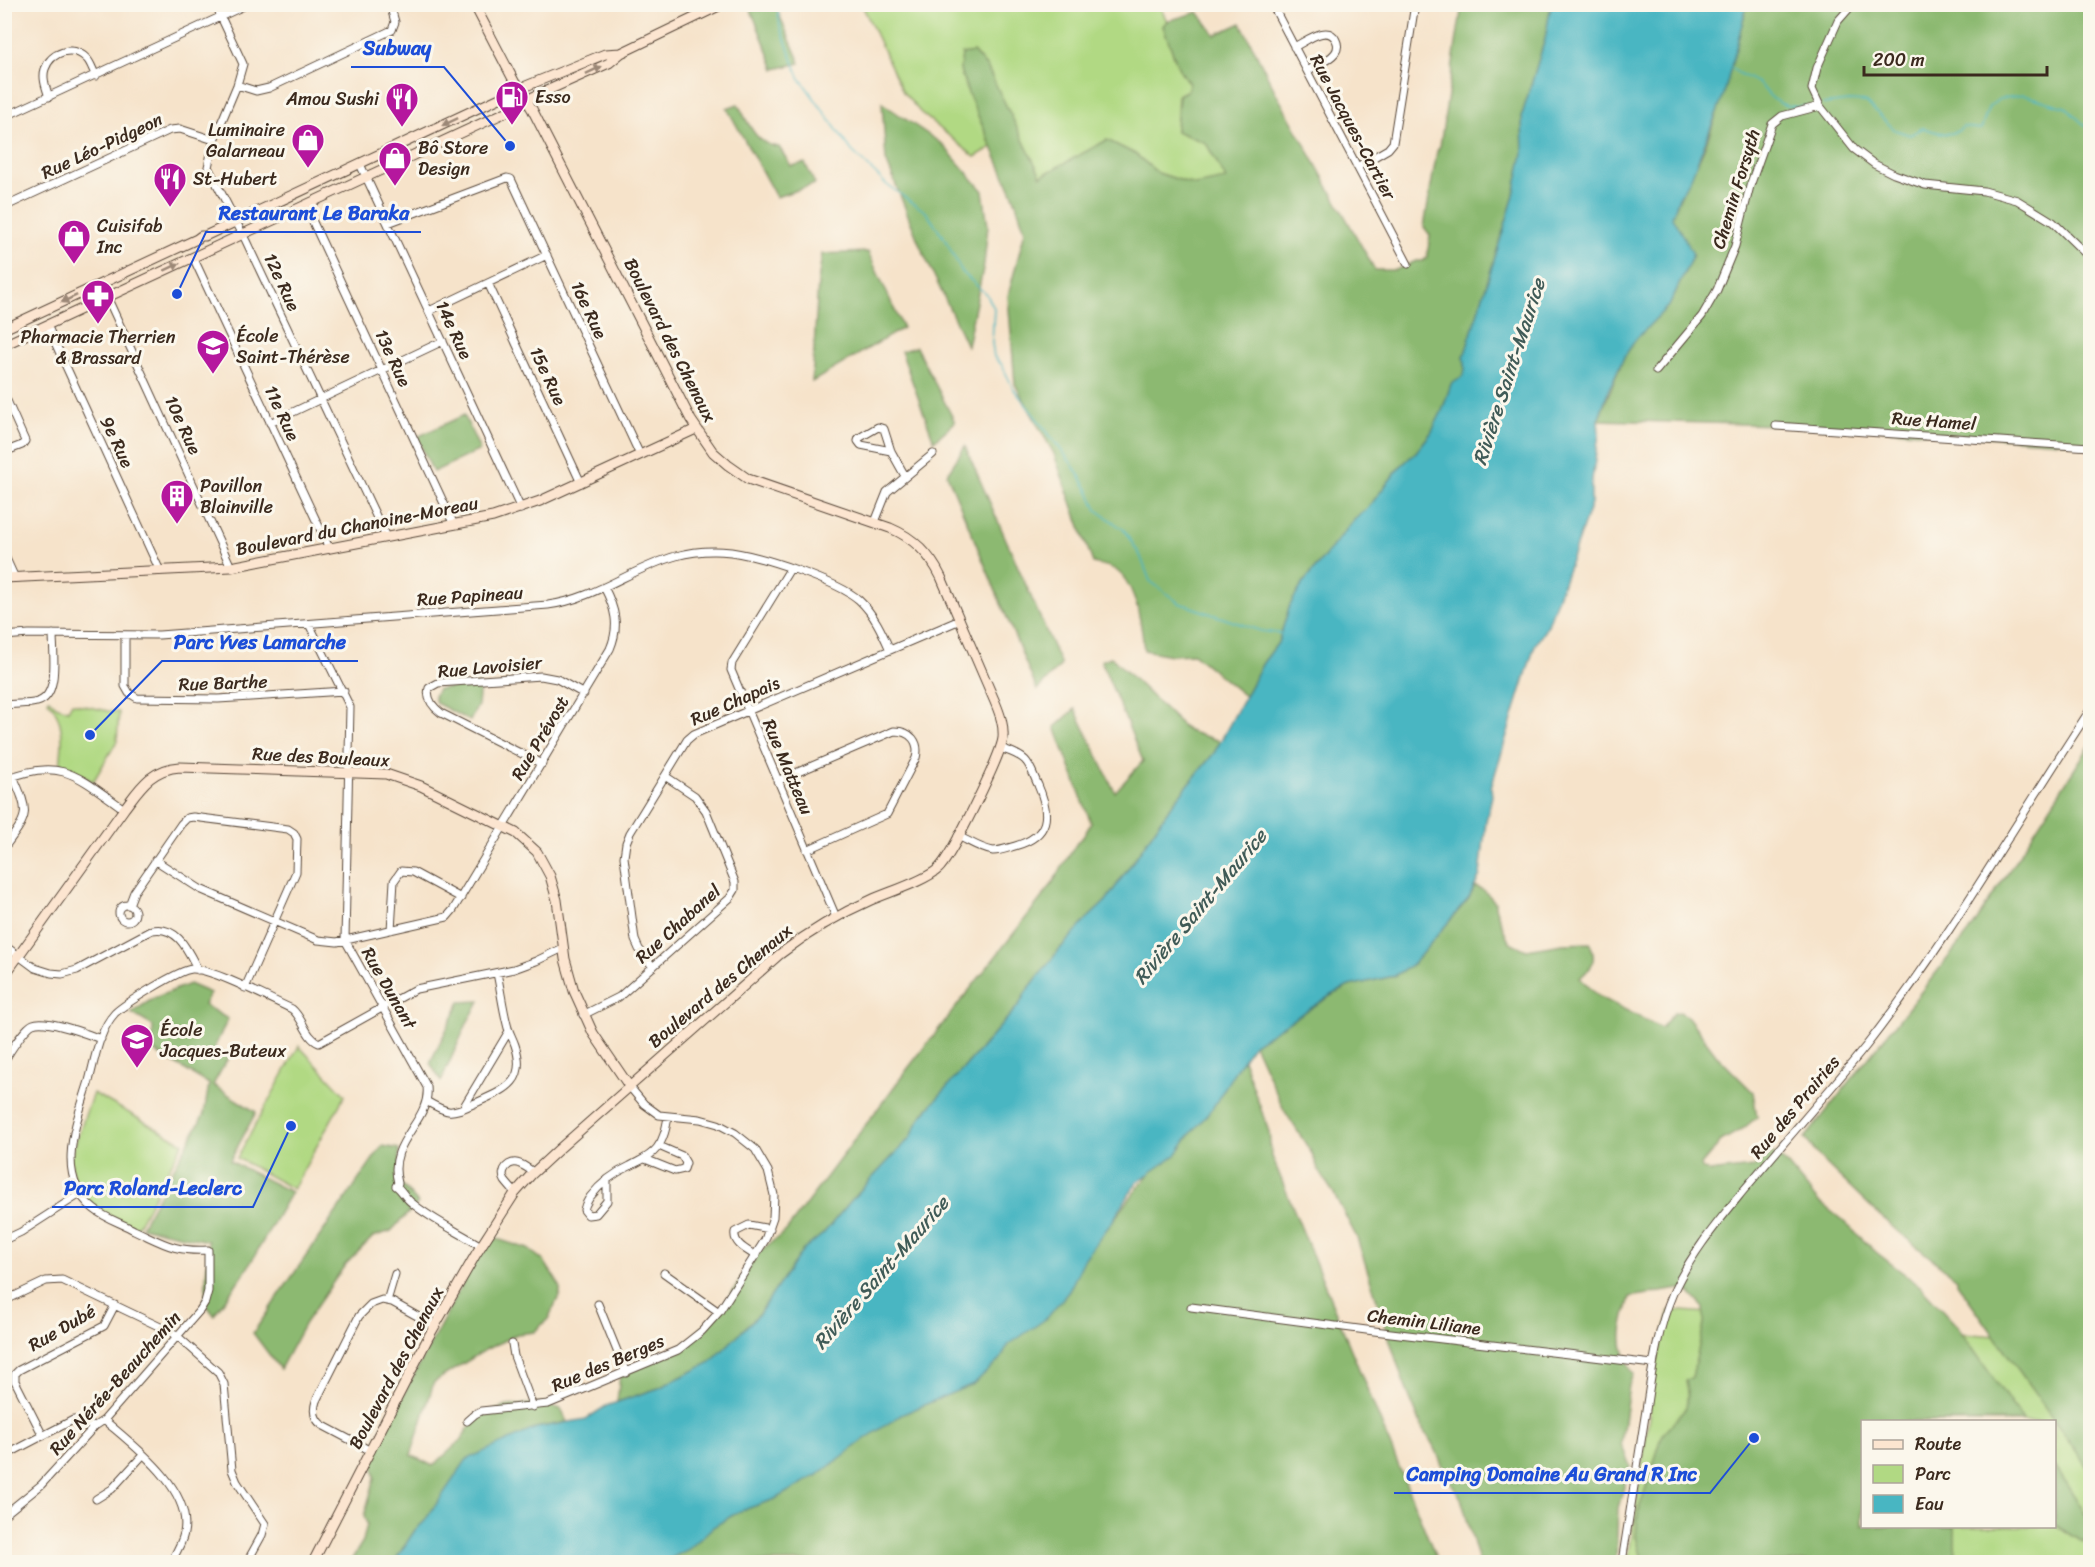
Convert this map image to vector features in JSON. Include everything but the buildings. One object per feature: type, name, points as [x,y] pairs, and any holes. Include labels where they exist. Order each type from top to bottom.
[{"type":"street","name":"12e Rue","points":[[215,4],[243,64],[237,85],[214,140],[208,167],[243,234],[386,537]]},
{"type":"street","points":[[4,117],[248,4]]},
{"type":"street","points":[[237,85],[256,91],[269,88],[392,30],[395,22],[390,4]]},
{"type":"street","name":"Boulevard des Chenaux","points":[[313,1563],[435,1326],[481,1246],[515,1193],[533,1172],[780,954],[836,917],[935,872],[945,861],[958,836],[1000,748],[1003,737],[1001,718],[960,620],[938,572],[925,552],[903,534],[875,522],[752,480],[723,461],[696,429],[521,88],[515,83],[474,4]]},
{"type":"street","points":[[4,345],[519,106],[526,100],[609,63],[621,53],[723,4]]},
{"type":"street","name":"Rue Jacques-Cartier","points":[[1272,4],[1408,264]]},
{"type":"street","points":[[1357,167],[1387,150],[1393,143],[1415,4]]},
{"type":"street","points":[[1853,4],[1838,21],[1817,68],[1812,89],[1820,106],[1854,149],[1874,164],[1925,185],[1984,191],[2017,200],[2053,222],[2091,258]]},
{"type":"street","points":[[1294,47],[1323,33],[1331,34],[1336,40],[1337,48],[1334,54],[1307,71]]},
{"type":"street","points":[[50,97],[44,82],[45,70],[55,55],[66,51],[79,53],[88,59],[96,76]]},
{"type":"street","points":[[4,329],[521,88],[605,54],[621,53]]},
{"type":"street","name":"Chemin Forsyth","points":[[1656,371],[1702,316],[1717,290],[1735,246],[1750,186],[1772,123],[1782,116],[1820,106]]},
{"type":"street","name":"Rue Léo-Pidgeon","points":[[4,207],[170,130],[180,129],[214,140]]},
{"type":"street","name":"14e Rue","points":[[360,164],[521,509]]},
{"type":"street","name":"16e Rue","points":[[388,223],[510,178],[640,455]]},
{"type":"street","name":"13e Rue","points":[[304,205],[454,525]]},
{"type":"street","points":[[429,311],[547,255]]},
{"type":"street","name":"11e Rue","points":[[193,257],[329,548]]},
{"type":"street","points":[[136,268],[142,281]]},
{"type":"street","name":"15e Rue","points":[[488,283],[581,483]]},
{"type":"street","name":"10e Rue","points":[[107,297],[231,567]]},
{"type":"street","name":"9e Rue","points":[[47,325],[160,571]]},
{"type":"street","points":[[270,423],[443,341]]},
{"type":"street","points":[[4,394],[25,439],[23,444],[4,452]]},
{"type":"street","name":"Rue Hamel","points":[[1776,426],[2091,447]]},
{"type":"street","points":[[891,451],[861,445],[859,438],[881,428],[885,431],[891,451],[905,476]]},
{"type":"street","name":"Boulevard du Chanoine-Moreau","points":[[4,578],[231,567],[498,516],[521,509],[581,483],[696,429]]},
{"type":"street","points":[[875,522],[885,494],[933,454]]},
{"type":"street","name":"Rue Papineau","points":[[4,636],[166,634],[537,606],[568,602],[671,557],[702,551],[736,553],[831,583],[853,595],[872,614],[890,650]]},
{"type":"street","points":[[4,554],[15,578]]},
{"type":"street","name":"Rue Matteau","points":[[790,569],[731,668],[747,711],[836,917]]},
{"type":"street","name":"Rue Prévost","points":[[155,860],[195,887],[318,940],[335,942],[447,917],[452,913],[606,657],[615,632],[614,608],[604,587]]},
{"type":"street","name":"Rue Chapais","points":[[653,966],[639,949],[635,940],[624,853],[630,833],[692,735],[960,620]]},
{"type":"street","name":"Rue Dunant","points":[[309,624],[344,691],[350,711],[345,940],[426,1083],[428,1090],[426,1101]]},
{"type":"street","points":[[4,705],[38,702],[48,695],[53,682],[53,634]]},
{"type":"street","name":"Rue Barthe","points":[[125,635],[125,683],[129,693],[137,698],[227,699],[344,691]]},
{"type":"street","name":"Rue Lavoisier","points":[[542,764],[441,713],[432,705],[428,695],[429,688],[438,683],[541,676],[557,680],[584,694]]},
{"type":"street","name":"Rue des Prairies","points":[[1622,1563],[1653,1364],[1664,1317],[1672,1295],[1688,1265],[1733,1203],[1865,1046],[1898,1002],[1982,883],[2040,787],[2091,710]]},
{"type":"street","points":[[777,781],[894,731],[907,733],[915,742],[916,758],[887,814],[807,850]]},
{"type":"street","points":[[958,836],[995,851],[1027,842],[1043,829],[1046,819],[1044,801],[1028,764],[1023,759],[1000,748]]},
{"type":"street","name":"Rue des Bouleaux","points":[[4,976],[124,809],[148,778],[158,772],[169,768],[380,773],[404,779],[504,826],[530,844],[548,869],[555,892],[570,981],[583,1015],[603,1050],[629,1086]]},
{"type":"street","points":[[4,780],[40,769],[60,771],[81,779],[124,809]]},
{"type":"street","points":[[4,848],[26,814],[25,804],[13,776]]},
{"type":"street","name":"Rue Chabanel","points":[[583,1015],[619,997],[730,898],[736,887],[703,806],[690,792],[665,776]]},
{"type":"street","points":[[129,905],[133,893],[155,860],[181,824],[189,817],[291,830],[297,839],[297,870],[245,988]]},
{"type":"street","points":[[391,930],[394,881],[401,871],[413,872],[461,897]]},
{"type":"street","points":[[4,945],[35,968],[57,974],[68,973],[158,929],[171,932],[182,941],[198,970]]},
{"type":"street","points":[[4,1240],[21,1232],[80,1194],[74,1178],[70,1149],[108,1021],[119,1010],[181,973],[198,970],[212,974],[295,1012],[312,1038],[317,1042],[324,1042],[416,989],[497,973],[529,964],[563,948]]},
{"type":"street","points":[[481,1246],[406,1198],[396,1186],[398,1183],[396,1166],[399,1150],[426,1101],[448,1112],[454,1112],[488,1097],[511,1084],[518,1076],[516,1048],[509,1031],[497,973]]},
{"type":"street","points":[[4,1061],[28,1028],[35,1023],[49,1023],[101,1039]]},
{"type":"street","points":[[463,1108],[509,1031]]},
{"type":"street","name":"Rue des Berges","points":[[467,1421],[481,1411],[548,1404],[678,1350],[702,1331],[718,1312],[756,1256],[770,1229],[775,1209],[773,1189],[768,1172],[755,1149],[735,1133],[718,1124],[700,1119],[668,1117],[651,1111],[629,1086]]},
{"type":"street","points":[[607,1180],[606,1202],[596,1214],[588,1215],[585,1205],[598,1186],[607,1180],[630,1166],[645,1159],[659,1146],[668,1117]]},
{"type":"street","points":[[645,1159],[675,1172],[684,1169],[686,1163],[683,1157],[659,1146]]},
{"type":"street","points":[[515,1193],[504,1179],[503,1172],[507,1166],[517,1163],[533,1172]]},
{"type":"street","name":"Rue Nérée-Beauchemin","points":[[4,1515],[46,1480],[93,1428],[104,1420],[205,1302],[208,1285],[208,1250],[189,1251],[165,1244],[99,1213],[80,1194]]},
{"type":"street","points":[[756,1256],[736,1241],[735,1232],[752,1225],[770,1229]]},
{"type":"street","points":[[664,1273],[718,1312]]},
{"type":"street","points":[[387,1301],[396,1274]]},
{"type":"street","points":[[4,1301],[46,1281],[58,1279],[177,1336],[218,1372],[223,1380],[232,1470],[237,1482],[265,1524],[262,1535],[247,1563]]},
{"type":"street","points":[[371,1451],[322,1425],[317,1420],[314,1408],[316,1401],[362,1312],[375,1302],[387,1301],[435,1326]]},
{"type":"street","points":[[598,1304],[626,1373]]},
{"type":"street","name":"Rue Dubé","points":[[43,1436],[15,1380],[15,1374],[104,1326],[115,1305]]},
{"type":"street","name":"Chemin Liliane","points":[[1191,1307],[1653,1364]]},
{"type":"street","points":[[512,1344],[514,1356],[533,1407]]},
{"type":"street","points":[[4,1456],[77,1420],[84,1420],[93,1428]]},
{"type":"street","points":[[104,1420],[143,1455],[167,1480],[176,1494],[183,1510],[184,1533],[171,1563]]},
{"type":"street","points":[[96,1499],[112,1490],[143,1455]]},
{"type":"green space","points":[[749,5],[775,5],[800,63],[775,69]]},
{"type":"green space","points":[[862,5],[1159,5],[1167,21],[1163,26],[1178,67],[1189,84],[1188,90],[1178,95],[1176,131],[1206,143],[1227,180],[1195,185],[1158,173],[1135,154],[1107,140],[1041,177],[987,67],[973,52],[960,70],[992,147],[975,157],[920,112],[903,92]]},
{"type":"green space","points":[[1462,5],[1551,5],[1545,39],[1522,115],[1523,154],[1513,199],[1464,357],[1464,374],[1451,385],[1431,433],[1400,467],[1368,508],[1354,520],[1304,582],[1290,605],[1278,643],[1263,663],[1245,696],[1193,654],[1171,655],[1144,650],[1140,618],[1129,585],[1116,570],[1093,563],[1054,454],[1015,384],[1008,296],[1025,231],[1014,197],[968,93],[960,70],[962,54],[973,52],[987,67],[1041,176],[1107,140],[1135,154],[1158,173],[1195,185],[1226,179],[1206,143],[1176,131],[1179,95],[1188,90],[1189,84],[1178,67],[1163,26],[1167,21],[1198,12],[1215,35],[1241,23],[1276,93],[1375,270],[1396,270],[1416,261],[1423,261],[1427,257],[1430,235],[1424,227],[1437,151],[1440,146]]},
{"type":"green space","points":[[1747,5],[2090,5],[2090,444],[1847,427],[1598,420],[1624,357],[1636,339],[1670,304],[1693,255],[1672,217],[1711,129]]},
{"type":"green space","points":[[882,103],[942,144],[983,191],[988,226],[984,264],[967,346],[921,248],[886,160]]},
{"type":"green space","points":[[738,104],[753,132],[764,142],[779,147],[791,166],[805,163],[815,184],[776,197],[727,108]]},
{"type":"green space","points":[[868,252],[903,328],[812,382],[818,282],[822,254]]},
{"type":"green space","points":[[916,347],[955,422],[934,441],[901,351]]},
{"type":"green space","points":[[464,415],[480,450],[433,472],[417,437]]},
{"type":"green space","points":[[965,446],[1061,665],[1037,690],[947,474]]},
{"type":"green space","points":[[1111,657],[1188,731],[1220,741],[1214,753],[1171,806],[1106,901],[1059,950],[1026,992],[1019,1005],[921,1117],[910,1138],[855,1196],[823,1234],[802,1251],[759,1314],[711,1362],[659,1388],[617,1402],[620,1374],[681,1347],[718,1313],[760,1251],[786,1231],[909,1067],[1050,887],[1078,841],[1083,837],[1091,823],[1055,727],[1075,709],[1115,792],[1143,761],[1101,661]]},
{"type":"green space","points":[[480,684],[478,705],[470,721],[436,703],[434,696],[438,689]]},
{"type":"green space","points":[[49,699],[56,706],[68,710],[72,703],[119,712],[117,741],[93,782],[76,771],[60,766],[62,732]]},
{"type":"green space","points":[[2090,745],[2090,1471],[1957,1283],[1957,1279],[1890,1225],[1819,1157],[1805,1138],[1974,925]]},
{"type":"green space","points":[[1475,886],[1485,891],[1495,902],[1507,938],[1526,950],[1563,944],[1590,943],[1593,954],[1592,963],[1580,978],[1598,996],[1661,1028],[1674,1013],[1680,1012],[1688,1017],[1718,1057],[1753,1092],[1757,1117],[1744,1128],[1721,1141],[1701,1165],[1702,1169],[1709,1172],[1753,1167],[1773,1153],[1787,1164],[1818,1201],[1876,1252],[1920,1286],[1957,1326],[2022,1420],[1861,1420],[1861,1528],[1955,1528],[1955,1562],[1643,1562],[1636,1537],[1638,1512],[1663,1434],[1686,1408],[1688,1392],[1686,1381],[1692,1377],[1704,1324],[1704,1308],[1689,1292],[1679,1289],[1630,1297],[1624,1318],[1622,1344],[1633,1374],[1629,1385],[1621,1444],[1630,1466],[1618,1508],[1616,1562],[1479,1562],[1461,1498],[1445,1473],[1436,1450],[1421,1425],[1403,1381],[1357,1238],[1333,1192],[1320,1173],[1311,1152],[1284,1110],[1254,1044],[1349,986],[1394,976],[1413,964],[1469,898]]},
{"type":"green space","points":[[189,984],[210,993],[204,1005],[228,1019],[214,1048],[228,1058],[213,1085],[256,1112],[230,1161],[291,1192],[247,1269],[214,1315],[205,1303],[208,1241],[141,1227],[204,1114],[209,1084],[152,1050],[153,1026],[131,1013],[154,998]]},
{"type":"green space","points":[[480,1001],[469,1019],[441,1081],[430,1063],[460,1002]]},
{"type":"green space","points":[[299,1046],[345,1095],[293,1189],[237,1158]]},
{"type":"green space","points":[[1243,1059],[1269,1132],[1271,1154],[1438,1562],[656,1562],[723,1520],[794,1484],[1069,1278],[1174,1141]]},
{"type":"green space","points":[[93,1093],[183,1143],[136,1229],[106,1216],[77,1194],[70,1158]]},
{"type":"green space","points":[[382,1146],[399,1149],[400,1183],[418,1203],[391,1231],[373,1237],[345,1265],[305,1323],[280,1369],[253,1333]]},
{"type":"green space","points":[[488,1236],[528,1249],[544,1261],[560,1286],[560,1294],[548,1319],[534,1332],[517,1334],[485,1350],[434,1382],[411,1455],[433,1466],[459,1442],[477,1416],[507,1406],[539,1403],[561,1409],[567,1422],[536,1428],[440,1500],[415,1530],[394,1562],[350,1562],[363,1541],[367,1524],[364,1516],[375,1478],[372,1454]]},
{"type":"green space","points":[[1670,1310],[2008,1337],[2090,1455],[2090,1562],[1628,1562],[1657,1361]]},
{"type":"green space","points":[[2056,1467],[2088,1518],[2090,1535],[2083,1543],[2056,1526]]},
{"type":"water","name":"Rivière Saint-Maurice","points":[[1551,5],[1747,5],[1724,94],[1691,178],[1679,197],[1672,217],[1693,254],[1670,304],[1636,339],[1624,357],[1598,420],[1599,434],[1591,486],[1591,504],[1548,625],[1535,645],[1491,787],[1492,796],[1486,821],[1480,875],[1469,898],[1413,964],[1394,976],[1349,986],[1254,1044],[1212,1109],[1176,1155],[1137,1182],[1112,1222],[1085,1258],[1069,1291],[1047,1318],[1007,1346],[1001,1359],[973,1384],[901,1415],[819,1474],[775,1499],[738,1512],[713,1527],[689,1549],[664,1562],[394,1562],[467,1459],[536,1428],[586,1419],[606,1406],[659,1388],[711,1362],[759,1314],[802,1251],[823,1234],[855,1196],[910,1138],[921,1117],[1019,1005],[1026,992],[1059,950],[1106,901],[1171,806],[1214,753],[1263,663],[1278,643],[1290,605],[1304,582],[1354,520],[1368,508],[1400,467],[1431,433],[1442,411],[1451,384],[1464,374],[1464,357],[1513,199],[1523,154],[1522,115],[1545,39]]},
{"type":"waterway","points":[[777,4],[780,26],[799,77],[852,151],[887,185],[926,212],[946,241],[962,272],[987,295],[994,308],[992,343],[994,357],[1002,365],[1013,388],[1072,464],[1090,493],[1097,510],[1124,530],[1140,555],[1150,581],[1179,603],[1261,631],[1284,634]]},
{"type":"waterway","points":[[1731,68],[1758,84],[1778,102],[1796,107],[1806,106]]},
{"type":"waterway","points":[[1823,104],[1866,102],[1895,130],[1910,135],[1923,128],[1949,134],[1963,127],[1981,129],[1989,107],[1999,99],[2023,95],[2065,107],[2090,130]]},
{"type":"place","name":"Esso","points":[[512,126]]},
{"type":"place","name":"Amou Sushi","points":[[402,128]]},
{"type":"place","name":"Subway","points":[[510,146]]},
{"type":"place","name":"Luminaire Galarneau","points":[[308,169]]},
{"type":"place","name":"Bô Store Design","points":[[395,187]]},
{"type":"place","name":"St-Hubert","points":[[170,208]]},
{"type":"place","name":"Cuisifab Inc","points":[[74,265]]},
{"type":"place","name":"Restaurant Le Baraka","points":[[177,294]]},
{"type":"place","name":"Pharmacie Therrien & Brassard","points":[[98,325]]},
{"type":"place","name":"École Saint-Thérèse","points":[[213,375]]},
{"type":"place","name":"Pavillon Blainville","points":[[177,525]]},
{"type":"place","name":"Parc Yves Lamarche","points":[[90,735]]},
{"type":"place","name":"École Jacques-Buteux","points":[[137,1069]]},
{"type":"place","name":"Parc Roland-Leclerc","points":[[291,1126]]},
{"type":"place","name":"Camping Domaine Au Grand R Inc","points":[[1754,1438]]}]
